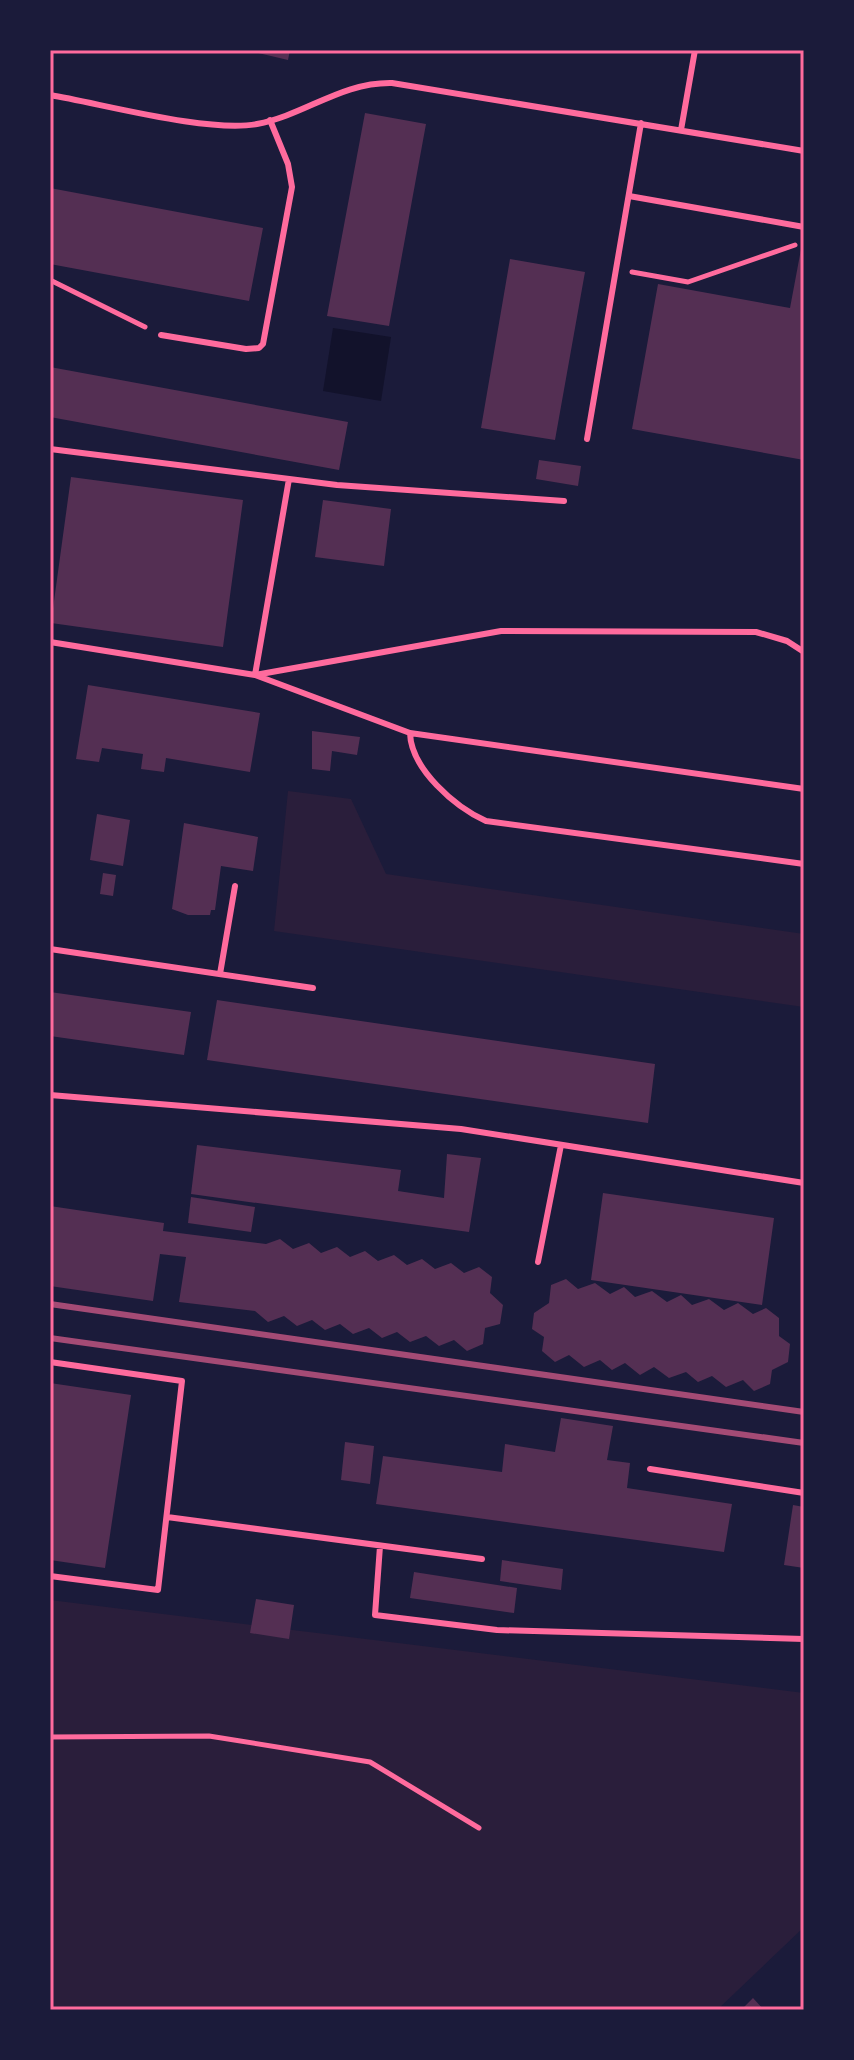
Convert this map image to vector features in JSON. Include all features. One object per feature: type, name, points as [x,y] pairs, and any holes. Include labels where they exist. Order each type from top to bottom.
[{"type":"lane","points":[[681,130],[695,50]]},
{"type":"lane","points":[[50,95],[220,125],[246,126],[270,120],[334,93],[372,83],[414,86],[804,151]]},
{"type":"lane","points":[[161,335],[246,349],[259,348],[263,344],[292,187],[288,164],[270,120]]},
{"type":"lane","points":[[587,439],[641,123]]},
{"type":"lane","points":[[629,196],[804,227]]},
{"type":"lane","points":[[50,449],[289,479],[564,501]]},
{"type":"lane","points":[[255,675],[289,479]]},
{"type":"lane","points":[[255,675],[501,631],[756,632],[787,641],[804,652]]},
{"type":"lane","points":[[50,642],[255,675],[410,733],[804,789]]},
{"type":"lane","points":[[410,733],[416,759],[440,787],[465,809],[486,821],[804,864]]},
{"type":"lane","points":[[220,974],[235,886]]},
{"type":"lane","points":[[50,949],[313,988]]},
{"type":"lane","points":[[50,1095],[461,1129],[804,1183]]},
{"type":"lane","points":[[538,1262],[561,1145]]},
{"type":"lane","points":[[50,1362],[182,1381],[158,1590],[50,1576]]},
{"type":"lane","points":[[650,1469],[804,1493]]},
{"type":"lane","points":[[167,1517],[482,1559]]},
{"type":"lane","points":[[380,1546],[375,1615],[497,1630],[804,1639]]},
{"type":"path","points":[[616,270],[688,282],[804,243]]},
{"type":"path","points":[[50,280],[161,335]]},
{"type":"path","points":[[50,1737],[209,1736],[370,1762],[479,1828]]},
{"type":"shaded area","points":[[333,328],[391,337],[381,401],[323,391]]},
{"type":"shaded area","points":[[288,791],[351,799],[386,874],[804,934],[804,1007],[274,931]]},
{"type":"shaded area","points":[[50,1600],[804,1693],[804,1927],[717,2010],[50,2010]]},
{"type":"building","points":[[246,50],[290,50],[288,60]]},
{"type":"building","points":[[365,113],[426,124],[389,326],[327,316]]},
{"type":"building","points":[[50,188],[263,228],[249,301],[50,264]]},
{"type":"building","points":[[802,244],[804,460],[632,429],[658,284],[790,308]]},
{"type":"building","points":[[510,259],[585,272],[555,440],[481,428]]},
{"type":"building","points":[[50,367],[348,422],[339,470],[50,417]]},
{"type":"building","points":[[539,460],[581,466],[578,486],[536,479]]},
{"type":"building","points":[[71,477],[243,500],[223,647],[51,623]]},
{"type":"building","points":[[323,500],[391,509],[384,566],[315,557]]},
{"type":"building","points":[[88,685],[260,713],[250,772],[166,758],[164,772],[141,769],[143,754],[102,748],[99,762],[76,759]]},
{"type":"building","points":[[312,731],[360,737],[357,755],[332,751],[330,771],[312,769]]},
{"type":"building","points":[[97,814],[130,820],[123,866],[90,860]]},
{"type":"building","points":[[184,823],[258,837],[253,871],[221,866],[215,910],[211,910],[210,915],[188,915],[172,909]]},
{"type":"building","points":[[103,873],[116,875],[113,896],[100,894]]},
{"type":"building","points":[[50,992],[191,1012],[184,1055],[50,1036]]},
{"type":"building","points":[[217,1000],[655,1064],[648,1123],[207,1060]]},
{"type":"building","points":[[197,1145],[401,1170],[398,1191],[444,1198],[447,1154],[481,1158],[469,1232],[191,1194]]},
{"type":"building","points":[[603,1193],[774,1218],[762,1305],[591,1280]]},
{"type":"building","points":[[191,1197],[255,1207],[251,1232],[188,1223]]},
{"type":"building","points":[[50,1206],[164,1223],[163,1231],[266,1244],[280,1239],[293,1249],[309,1243],[321,1253],[337,1247],[350,1257],[365,1251],[378,1261],[394,1255],[407,1265],[422,1259],[435,1269],[451,1263],[464,1273],[479,1267],[492,1277],[490,1293],[503,1305],[500,1324],[485,1328],[483,1344],[467,1351],[454,1340],[439,1346],[426,1336],[410,1342],[397,1332],[382,1338],[369,1328],[353,1334],[340,1324],[325,1330],[312,1320],[297,1326],[284,1316],[268,1322],[255,1311],[179,1302],[186,1257],[160,1254],[153,1301],[50,1286]]},
{"type":"building","points":[[566,1279],[578,1289],[595,1283],[610,1294],[624,1287],[635,1297],[652,1291],[667,1302],[681,1295],[692,1305],[709,1299],[724,1310],[738,1303],[753,1314],[766,1308],[779,1318],[779,1336],[790,1344],[788,1362],[772,1370],[770,1384],[754,1391],[743,1380],[726,1387],[712,1376],[698,1382],[686,1372],[669,1378],[654,1367],[640,1375],[625,1363],[612,1370],[600,1360],[584,1367],[569,1355],[555,1362],[542,1351],[544,1337],[532,1329],[534,1313],[549,1303],[551,1285]]},
{"type":"building","points":[[50,1383],[131,1395],[105,1568],[50,1560]]},
{"type":"building","points":[[561,1418],[613,1426],[607,1460],[630,1463],[627,1488],[732,1504],[724,1552],[376,1504],[383,1456],[502,1472],[505,1444],[555,1452]]},
{"type":"building","points":[[345,1442],[374,1446],[370,1484],[341,1480]]},
{"type":"building","points":[[793,1505],[804,1507],[804,1568],[784,1565]]},
{"type":"building","points":[[502,1560],[563,1569],[561,1590],[500,1581]]},
{"type":"building","points":[[414,1572],[517,1588],[514,1613],[410,1598]]},
{"type":"building","points":[[256,1599],[294,1605],[289,1639],[250,1633]]},
{"type":"building","points":[[753,1998],[764,2010],[741,2010]]},
{"type":"railway","points":[[50,1304],[804,1412]]},
{"type":"railway","points":[[50,1338],[804,1443]]}]
